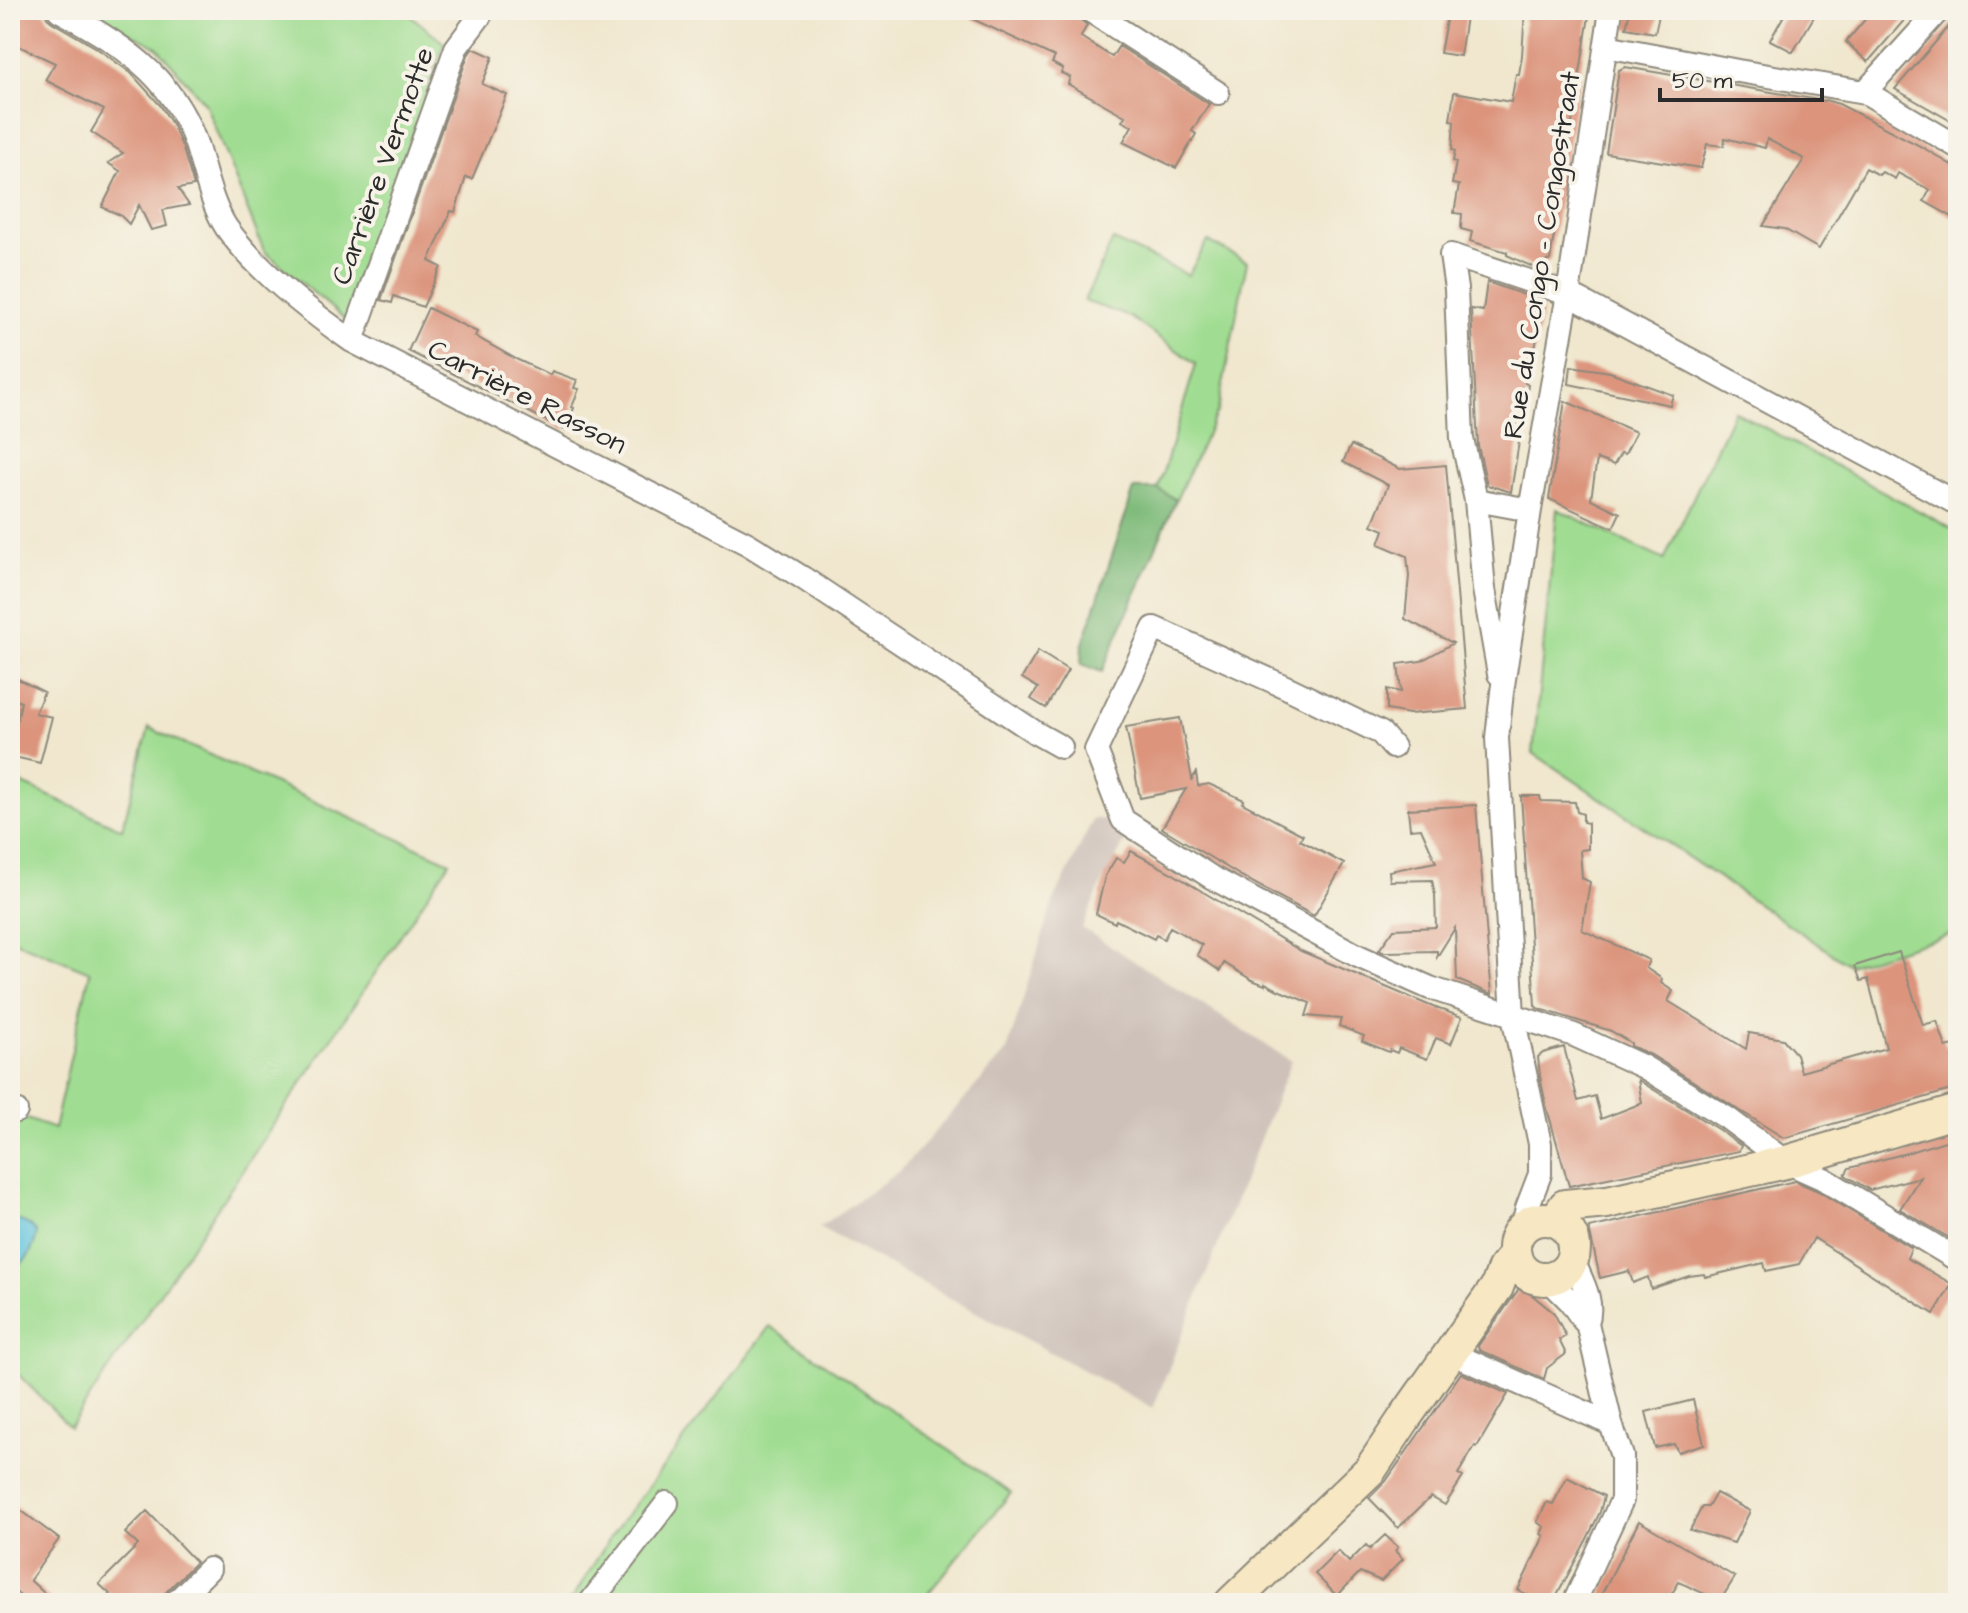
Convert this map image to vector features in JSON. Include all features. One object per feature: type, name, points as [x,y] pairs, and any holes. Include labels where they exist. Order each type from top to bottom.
[{"type":"main road","points":[[1231,1603],[1370,1470],[1497,1287],[1504,1268],[1545,1246],[1607,1202],[1786,1162],[1958,1111]]},
{"type":"street","name":"Carrière Rasson","points":[[59,10],[127,51],[171,95],[187,120],[225,226],[248,253],[315,315],[352,341],[748,544],[1061,747]]},
{"type":"street","points":[[1089,10],[1218,93]]},
{"type":"street","name":"Rue du Congo - Congostraat","points":[[1502,692],[1611,10]]},
{"type":"street","points":[[1865,92],[1939,10]]},
{"type":"street","name":"Carrière Vermotte","points":[[352,341],[456,48],[480,16]]},
{"type":"street","points":[[1606,46],[1865,92],[1958,147]]},
{"type":"street","points":[[1574,1603],[1622,1500],[1622,1456],[1611,1424],[1587,1323],[1588,1295],[1545,1246],[1546,1192],[1540,1174],[1540,1144],[1513,1016],[1497,738],[1502,692],[1484,589],[1476,500],[1462,439],[1456,289],[1451,255],[1568,294],[1958,504]]},
{"type":"street","points":[[1476,500],[1530,510]]},
{"type":"street","points":[[1393,747],[1381,733],[1154,628],[1096,750],[1123,820],[1198,869],[1358,956],[1430,988],[1574,1035],[1644,1067],[1727,1118],[1786,1162],[1824,1179],[1958,1260]]},
{"type":"street","points":[[1540,1174],[1527,1208],[1570,1301],[1587,1323]]},
{"type":"street","points":[[1451,1353],[1611,1424]]},
{"type":"street","points":[[590,1603],[667,1503]]},
{"type":"street","points":[[175,1603],[209,1569]]},
{"type":"shaded area","points":[[1093,819],[1123,820],[1125,842],[1105,876],[1082,928],[1291,1061],[1153,1408],[819,1227],[900,1171],[1007,1051],[1052,905]]},
{"type":"green space","points":[[83,10],[404,10],[444,43],[347,321],[264,251],[205,103],[157,47]]},
{"type":"green space","points":[[1113,240],[1188,275],[1208,241],[1247,262],[1218,410],[1176,500],[1158,489],[1196,364],[1130,317],[1084,301]]},
{"type":"green space","points":[[1734,411],[1958,532],[1958,932],[1849,965],[1533,753],[1557,509],[1664,560]]},
{"type":"green space","points":[[1134,489],[1158,489],[1176,500],[1102,672],[1081,664],[1082,647]]},
{"type":"green space","points":[[149,728],[450,862],[70,1427],[10,1366],[10,1113],[54,1129],[90,972],[10,939],[10,778],[122,829]]},
{"type":"green space","points":[[770,1326],[1011,1493],[920,1603],[566,1603],[573,1598],[611,1536]]},
{"type":"water","points":[[10,1219],[26,1223],[37,1234],[28,1256],[10,1269]]},
{"type":"building","points":[[10,10],[42,10],[52,22],[131,73],[160,105],[182,146],[194,186],[178,189],[189,205],[163,210],[167,226],[151,230],[139,205],[129,224],[120,215],[102,207],[120,171],[108,163],[123,153],[91,132],[104,110],[45,80],[55,63],[10,42]]},
{"type":"building","points":[[953,10],[1070,12],[1087,25],[1081,37],[1112,57],[1119,46],[1209,104],[1192,131],[1196,134],[1176,168],[1123,142],[1132,126],[1122,121],[1125,116],[1068,84],[1070,77],[1052,63],[1055,57]]},
{"type":"building","points":[[1525,10],[1590,10],[1550,260],[1535,268],[1507,255],[1507,252],[1470,241],[1472,232],[1461,229],[1462,214],[1454,213],[1459,185],[1452,184],[1456,162],[1453,161],[1455,151],[1452,150],[1454,121],[1450,120],[1454,92],[1511,102],[1522,56]]},
{"type":"building","points":[[1630,10],[1660,10],[1655,33],[1626,28]]},
{"type":"building","points":[[1787,10],[1818,10],[1793,52],[1770,40]]},
{"type":"building","points":[[1873,10],[1913,10],[1868,62],[1846,42]]},
{"type":"building","points":[[1447,15],[1466,17],[1460,56],[1440,53]]},
{"type":"building","points":[[1958,16],[1958,125],[1895,89]]},
{"type":"building","points":[[473,48],[493,57],[482,84],[507,95],[472,179],[466,177],[455,212],[451,211],[429,261],[441,267],[423,307],[394,296],[392,303],[381,300],[468,55]]},
{"type":"building","points":[[1625,67],[1839,104],[1958,169],[1958,220],[1924,201],[1930,190],[1898,173],[1895,179],[1866,168],[1819,249],[1784,229],[1763,226],[1804,159],[1767,139],[1765,148],[1725,138],[1724,146],[1707,144],[1701,168],[1606,153],[1619,70]]},
{"type":"building","points":[[1487,282],[1539,300],[1543,306],[1530,376],[1527,376],[1525,383],[1528,385],[1511,492],[1487,485],[1478,446],[1471,309],[1483,311]]},
{"type":"building","points":[[428,308],[477,332],[475,336],[516,359],[550,375],[552,371],[577,380],[574,388],[579,389],[565,430],[408,351]]},
{"type":"building","points":[[1571,366],[1610,372],[1673,395],[1670,405],[1569,384]]},
{"type":"building","points":[[1565,401],[1636,432],[1625,454],[1621,453],[1614,465],[1597,459],[1591,499],[1620,513],[1613,528],[1549,499]]},
{"type":"building","points":[[1351,445],[1400,469],[1446,465],[1467,709],[1409,714],[1387,710],[1387,689],[1401,692],[1398,664],[1421,661],[1453,643],[1405,619],[1409,576],[1407,556],[1379,544],[1384,530],[1372,525],[1388,485],[1343,462]]},
{"type":"building","points":[[1038,651],[1068,670],[1046,708],[1031,699],[1038,688],[1022,678]]},
{"type":"building","points":[[10,675],[44,692],[35,713],[52,717],[40,763],[10,756],[21,702],[10,697]]},
{"type":"building","points":[[1180,718],[1192,779],[1196,773],[1198,786],[1209,784],[1244,800],[1242,803],[1303,835],[1300,840],[1344,864],[1314,916],[1162,828],[1186,789],[1140,798],[1126,727]]},
{"type":"building","points":[[1521,796],[1540,796],[1541,801],[1575,802],[1577,812],[1583,814],[1583,822],[1588,823],[1588,849],[1580,850],[1582,878],[1590,882],[1582,930],[1649,960],[1646,968],[1673,991],[1668,1001],[1746,1049],[1749,1033],[1783,1039],[1796,1054],[1801,1072],[1886,1048],[1868,979],[1861,981],[1855,966],[1899,952],[1923,1025],[1937,1021],[1946,1047],[1958,1044],[1958,1088],[1784,1138],[1611,1031],[1537,1008]]},
{"type":"building","points":[[1476,805],[1492,994],[1457,980],[1455,928],[1437,957],[1437,951],[1379,950],[1394,929],[1436,927],[1432,880],[1390,881],[1389,871],[1436,862],[1421,828],[1410,829],[1408,809]]},
{"type":"building","points":[[1131,851],[1301,951],[1462,1017],[1451,1044],[1436,1038],[1427,1059],[1399,1048],[1397,1053],[1389,1052],[1362,1041],[1364,1036],[1339,1026],[1341,1019],[1306,1016],[1310,1003],[1252,980],[1224,963],[1220,971],[1197,955],[1202,945],[1170,927],[1164,939],[1156,935],[1154,939],[1116,920],[1115,923],[1096,914],[1105,876],[1116,858],[1124,862]]},
{"type":"building","points":[[1564,1047],[1578,1101],[1595,1096],[1601,1119],[1642,1103],[1638,1080],[1719,1130],[1741,1146],[1739,1151],[1569,1186],[1546,1105],[1538,1057]]},
{"type":"building","points":[[1958,1137],[1958,1243],[1900,1209],[1920,1177],[1870,1190],[1845,1175],[1849,1168]]},
{"type":"building","points":[[1795,1181],[1818,1191],[1911,1248],[1907,1258],[1952,1284],[1934,1314],[1814,1238],[1799,1264],[1766,1271],[1764,1263],[1705,1277],[1704,1274],[1689,1276],[1651,1289],[1648,1277],[1633,1283],[1629,1271],[1600,1278],[1589,1228]]},
{"type":"building","points":[[1521,1286],[1554,1313],[1566,1336],[1559,1340],[1566,1354],[1547,1368],[1544,1379],[1479,1350],[1478,1346]]},
{"type":"building","points":[[1461,1373],[1508,1394],[1458,1474],[1463,1477],[1445,1505],[1431,1497],[1398,1528],[1369,1498],[1386,1481]]},
{"type":"building","points":[[1693,1400],[1704,1444],[1678,1452],[1674,1444],[1655,1448],[1646,1412]]},
{"type":"building","points":[[1567,1477],[1604,1496],[1600,1512],[1553,1603],[1544,1603],[1518,1590],[1544,1536],[1541,1534],[1544,1527],[1537,1522],[1547,1502],[1553,1504]]},
{"type":"building","points":[[1716,1493],[1750,1511],[1734,1543],[1690,1530],[1702,1507],[1708,1507]]},
{"type":"building","points":[[10,1502],[59,1539],[30,1580],[55,1603],[28,1603],[10,1587]]},
{"type":"building","points":[[147,1511],[196,1562],[165,1593],[161,1603],[101,1603],[110,1594],[99,1584],[138,1545],[125,1533]]},
{"type":"building","points":[[1639,1521],[1735,1577],[1720,1601],[1679,1582],[1666,1603],[1597,1603]]},
{"type":"building","points":[[1385,1535],[1398,1547],[1395,1551],[1403,1559],[1381,1581],[1360,1572],[1337,1596],[1315,1574],[1338,1551],[1349,1562],[1366,1545],[1370,1549]]}]
